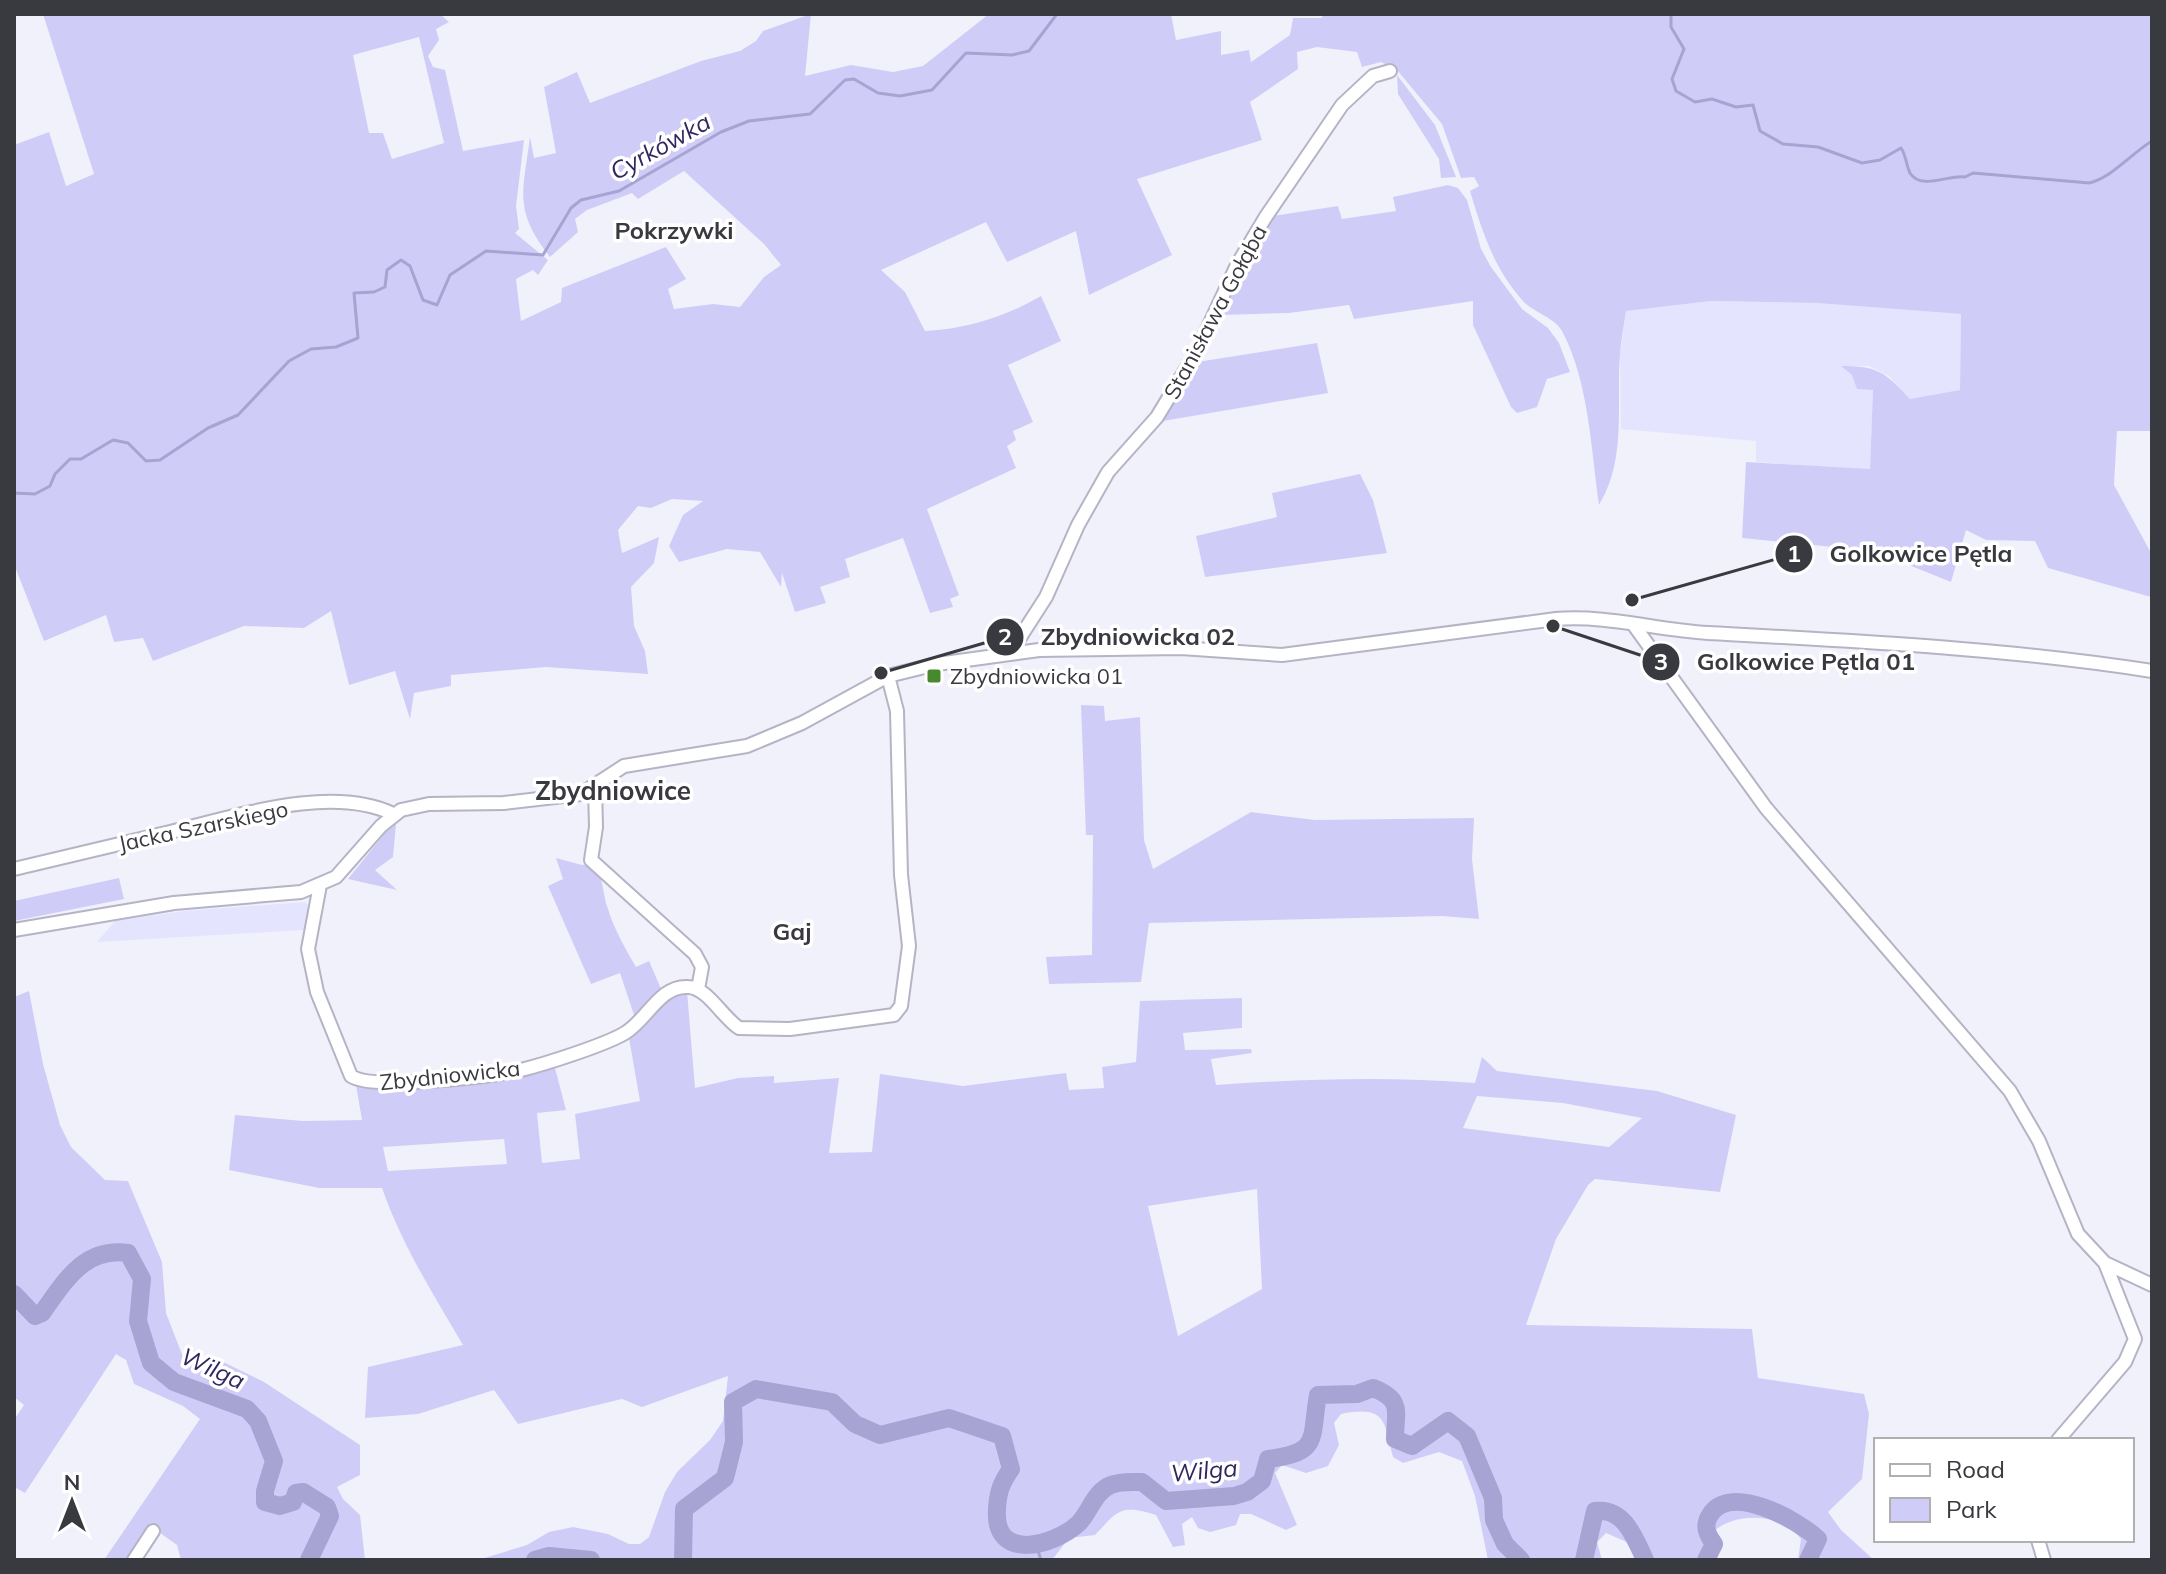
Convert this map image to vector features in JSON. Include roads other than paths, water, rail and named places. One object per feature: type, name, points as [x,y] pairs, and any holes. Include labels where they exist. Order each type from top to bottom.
[{"type":"street","name":"Stanisława Gołąba","points":[[1010,653],[1046,597],[1078,525],[1108,472],[1157,417],[1197,351],[1237,265],[1265,218],[1342,105],[1373,76],[1390,71]]},
{"type":"street","points":[[14,930],[174,903],[301,892],[336,877],[393,814],[429,804],[561,799],[595,787],[624,766],[747,746],[802,723],[888,676],[937,664],[1010,653],[1181,648],[1282,655],[1556,619],[1597,618],[1675,631],[2013,654],[2152,671]]},
{"type":"street","points":[[1633,624],[1766,808],[2010,1091],[2039,1141],[2078,1234],[2105,1263],[2135,1339],[2125,1362],[2060,1438]]},
{"type":"street","points":[[595,787],[596,827],[591,860],[695,954],[702,967],[698,989],[739,1028],[790,1029],[894,1015],[901,1006],[909,946],[901,875],[897,711],[888,676]]},
{"type":"street","name":"Jacka Szarskiego","points":[[14,869],[280,806],[359,805],[393,814]]},
{"type":"street","name":"Zbydniowicka","points":[[320,885],[308,949],[317,992],[355,1079],[371,1083],[467,1077],[523,1069],[625,1033],[671,990],[698,989]]},
{"type":"street","points":[[2105,1263],[2152,1285]]},
{"type":"street","points":[[134,1560],[153,1531]]},
{"type":"waterway","name":"Cyrkówka","points":[[14,493],[35,494],[50,486],[55,474],[70,459],[81,459],[113,440],[128,443],[146,461],[160,460],[208,428],[238,415],[289,361],[311,349],[336,347],[358,338],[354,293],[374,292],[385,287],[387,270],[401,260],[410,266],[423,300],[437,305],[450,275],[486,251],[543,255],[571,208],[581,200],[619,191],[721,132],[749,121],[810,114],[845,80],[854,79],[878,93],[900,96],[932,90],[966,53],[1012,55],[1029,51],[1057,14]]},
{"type":"waterway","name":"Cyrkówka","points":[[1087,14],[1130,14]]},
{"type":"waterway","points":[[1671,14],[1671,27],[1684,49],[1672,79],[1676,91],[1695,102],[1712,99],[1736,107],[1753,105],[1760,131],[1783,144],[1818,147],[1862,163],[1880,160],[1901,148],[1910,173],[1921,181],[1965,177],[1973,173],[2089,183],[2113,171],[2152,141]]},
{"type":"waterway","name":"Wilga","points":[[14,1294],[35,1316],[42,1313],[68,1278],[88,1261],[99,1255],[128,1253],[142,1279],[138,1321],[151,1363],[174,1382],[247,1409],[258,1421],[274,1461],[265,1502],[280,1506],[293,1502],[296,1493],[303,1492],[327,1507],[330,1516],[309,1560]]},
{"type":"waterway","name":"Wilga","points":[[683,1560],[684,1509],[725,1478],[734,1442],[733,1402],[756,1389],[832,1402],[855,1424],[880,1435],[949,1418],[1002,1436],[1011,1469],[999,1493],[998,1526],[1004,1537],[1027,1545],[1041,1543],[1068,1531],[1079,1523],[1097,1496],[1115,1484],[1142,1482],[1166,1501],[1234,1496],[1247,1492],[1262,1481],[1268,1459],[1305,1448],[1313,1433],[1318,1395],[1357,1394],[1373,1388],[1394,1402],[1395,1439],[1412,1446],[1448,1421],[1467,1436],[1493,1498],[1494,1520],[1505,1544],[1521,1560]]},
{"type":"waterway","name":"Wilga","points":[[1706,1560],[1714,1544],[1707,1530],[1708,1519],[1720,1506],[1732,1502],[1748,1503],[1780,1514],[1808,1531],[1818,1539],[1808,1560]]},
{"type":"waterway","name":"Wilga","points":[[1584,1560],[1595,1511],[1605,1511],[1621,1519],[1645,1560]]},
{"type":"waterway","points":[[1036,1545],[1041,1560]]},
{"type":"waterway","name":"Wilga","points":[[535,1560],[549,1556],[591,1560]]},
{"type":"place","name":"Golkowice Pętla","points":[[1632,600]]},
{"type":"place","name":"Golkowice Pętla 01","points":[[1553,626]]},
{"type":"place","name":"Zbydniowicka 02","points":[[881,673]]},
{"type":"place","name":"Zbydniowicka 01","points":[[934,676]]},
{"type":"district","name":"Pokrzywki","points":[[674,230]]},
{"type":"district","name":"Zbydniowice","points":[[613,790]]},
{"type":"district","name":"Gaj","points":[[792,931]]}]
